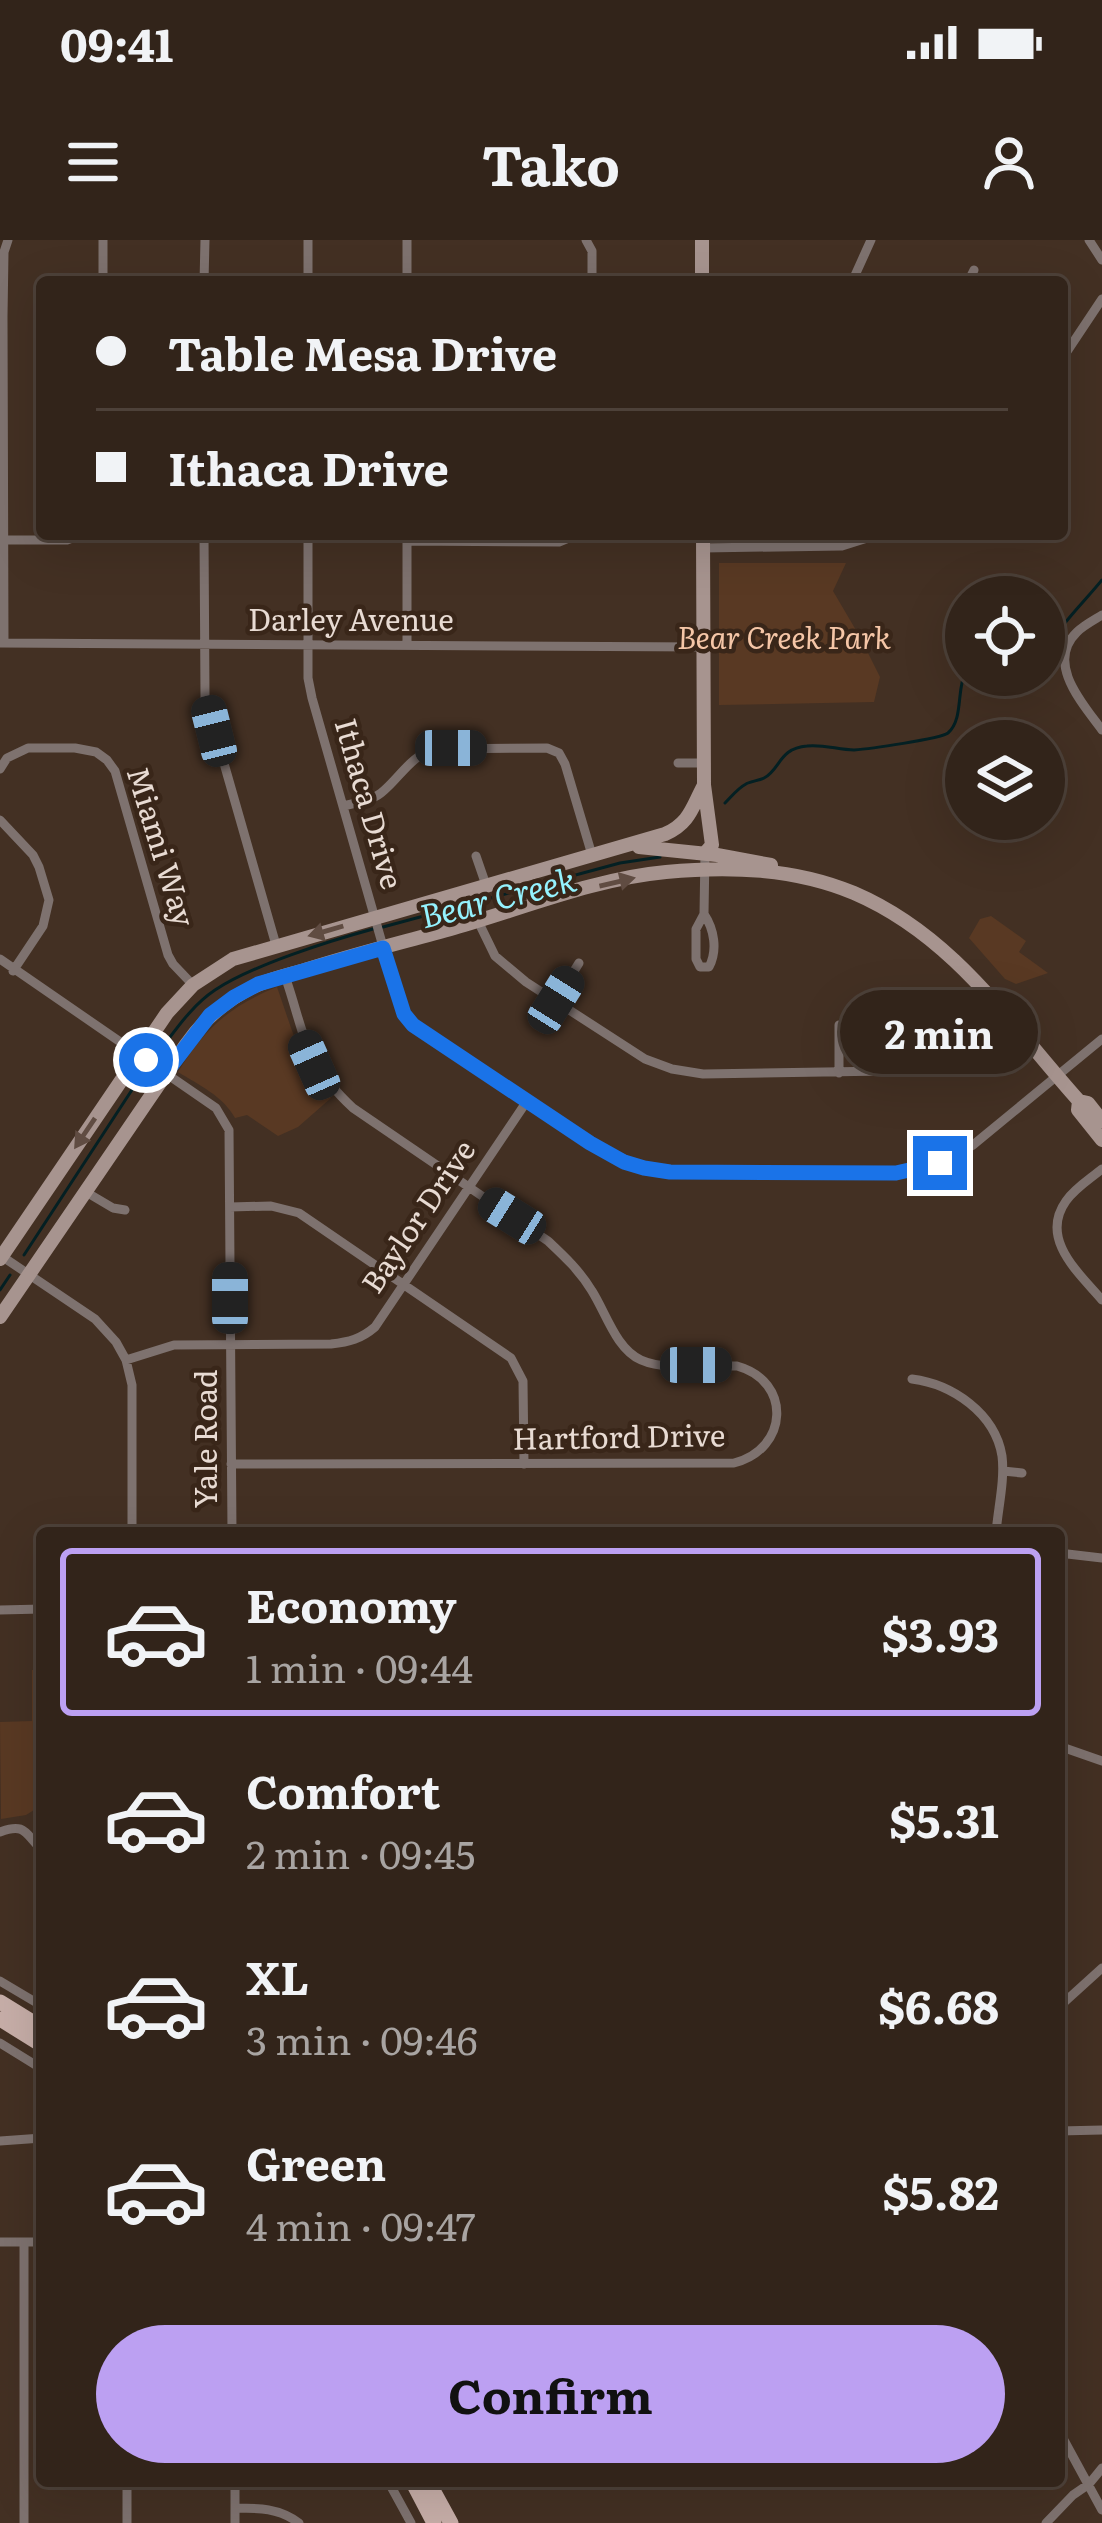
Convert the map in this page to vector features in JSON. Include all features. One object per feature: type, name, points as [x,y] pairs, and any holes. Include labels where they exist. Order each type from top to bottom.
[{"type":"main road","points":[[0,2002],[36,2024]]},
{"type":"main road","points":[[0,2019],[36,2041]]},
{"type":"main road","points":[[415,2487],[434,2523]]},
{"type":"main road","points":[[431,2487],[451,2523]]},
{"type":"street","points":[[2,643],[3,304],[8,240]]},
{"type":"street","points":[[103,240],[103,276]]},
{"type":"street","points":[[204,276],[205,240]]},
{"type":"street","points":[[308,240],[308,276]]},
{"type":"street","points":[[407,240],[407,276]]},
{"type":"street","points":[[586,240],[592,251],[592,276]]},
{"type":"street","points":[[702,240],[702,276]]},
{"type":"street","points":[[855,276],[871,240]]},
{"type":"street","points":[[1088,240],[1102,260]]},
{"type":"street","points":[[971,276],[974,270]]},
{"type":"street","points":[[1068,350],[1102,298]]},
{"type":"street","points":[[3,540],[68,540]]},
{"type":"street","points":[[203,540],[207,703],[276,945]]},
{"type":"street","name":"Ithaca Drive","points":[[308,540],[311,691],[404,1014],[413,1025],[590,1143],[624,1162],[670,1172],[915,1171],[957,1155],[1102,1039]]},
{"type":"street","points":[[406,645],[407,540]]},
{"type":"street","points":[[483,540],[564,540]]},
{"type":"street","points":[[806,540],[806,547]]},
{"type":"street","points":[[704,914],[713,927],[709,967],[700,967],[696,959],[695,929],[704,914],[705,861],[712,845],[704,803],[703,541],[806,547],[861,540]]},
{"type":"street","points":[[1102,615],[1077,632],[1066,651],[1065,669],[1102,730]]},
{"type":"street","name":"Darley Avenue","points":[[2,643],[703,647]]},
{"type":"street","name":"Miami Way","points":[[0,769],[7,758],[28,748],[89,749],[107,760],[115,771],[168,955],[193,986]]},
{"type":"street","points":[[343,806],[379,794],[408,765],[434,748],[547,748],[559,753],[565,764],[592,855]]},
{"type":"street","points":[[678,763],[704,763]]},
{"type":"street","points":[[132,1527],[132,1385],[126,1360],[102,1326],[1,1256],[167,1013],[193,986],[233,959],[665,834],[691,815],[704,785]]},
{"type":"street","points":[[0,820],[33,855],[49,900],[43,926],[13,971]]},
{"type":"street","points":[[618,848],[644,847],[786,873],[834,885],[899,916],[947,951],[976,980],[1057,1077],[1102,1120]]},
{"type":"street","points":[[476,856],[486,885]]},
{"type":"street","points":[[0,1317],[210,1015],[258,984],[382,943],[705,861]]},
{"type":"street","points":[[478,921],[495,956],[526,982],[645,1059],[672,1070],[703,1074],[886,1071],[923,1056],[993,1003]]},
{"type":"street","name":"Yale Road","points":[[0,959],[216,1108],[229,1130],[232,1527]]},
{"type":"street","points":[[556,1000],[579,963]]},
{"type":"street","name":"Hartford Drive","points":[[231,1464],[734,1462],[748,1459],[769,1442],[777,1414],[775,1399],[764,1381],[747,1369],[656,1365],[632,1354],[573,1264],[535,1231],[381,1129],[329,1086],[304,1042],[285,976]]},
{"type":"street","points":[[839,1025],[839,1073]]},
{"type":"street","name":"Baylor Drive","points":[[126,1360],[174,1345],[352,1341],[375,1327],[526,1101]]},
{"type":"street","points":[[1079,1101],[1078,1110],[1102,1140]]},
{"type":"street","points":[[1102,1169],[1066,1200],[1057,1228],[1064,1254],[1102,1300]]},
{"type":"street","points":[[86,1192],[125,1210]]},
{"type":"street","points":[[230,1207],[272,1206],[299,1213],[503,1351],[523,1381],[524,1464]]},
{"type":"street","points":[[912,1379],[935,1383],[965,1398],[995,1437],[1003,1471],[997,1527]]},
{"type":"street","points":[[1003,1471],[1022,1473]]},
{"type":"street","points":[[1065,1554],[1102,1558]]},
{"type":"street","points":[[0,1610],[36,1609]]},
{"type":"street","points":[[1065,1748],[1102,1761]]},
{"type":"street","points":[[0,1832],[16,1826],[36,1843]]},
{"type":"street","points":[[1065,2001],[1102,1967]]},
{"type":"street","points":[[0,1981],[36,2002]]},
{"type":"street","points":[[0,2043],[36,2065]]},
{"type":"street","points":[[1065,2131],[1102,2130]]},
{"type":"street","points":[[0,2141],[36,2138]]},
{"type":"street","points":[[0,2242],[36,2242]]},
{"type":"street","points":[[24,2242],[24,2523]]},
{"type":"street","points":[[1065,2442],[1102,2510]]},
{"type":"street","points":[[1046,2523],[1102,2468]]},
{"type":"street","points":[[127,2523],[128,2487]]},
{"type":"street","points":[[235,2523],[236,2487]]},
{"type":"street","points":[[391,2487],[411,2523]]},
{"type":"street","points":[[235,2508],[264,2509],[299,2523]]},
{"type":"green space","name":"Bear Creek Park","points":[[719,563],[846,563],[833,591],[880,677],[874,702],[719,705]]},
{"type":"green space","points":[[991,916],[1026,941],[1019,952],[1048,973],[1016,984],[1005,979],[969,938],[980,919]]},
{"type":"green space","points":[[277,987],[304,1060],[331,1098],[298,1127],[278,1136],[247,1115],[235,1118],[217,1097],[178,1072],[220,1020]]},
{"type":"green space","points":[[32,1670],[36,1670],[36,1809],[1,1819],[0,1722],[32,1721]]},
{"type":"waterway","name":"Bear Creek","points":[[1065,623],[1102,580]]},
{"type":"waterway","name":"Bear Creek","points":[[725,803],[798,748],[854,750],[948,733],[956,720],[960,696]]},
{"type":"waterway","name":"Bear Creek","points":[[383,927],[620,863],[660,857]]},
{"type":"waterway","name":"Bear Creek","points":[[158,1053],[215,990],[292,955],[373,929]]},
{"type":"waterway","name":"Bear Creek","points":[[24,1255],[143,1073]]},
{"type":"waterway","name":"Bear Creek","points":[[0,1290],[10,1275]]},
{"type":"route","points":[[146,1060],[165,1074],[210,1015],[258,984],[383,948],[404,1014],[413,1025],[624,1162],[670,1172],[896,1173],[940,1163]]}]
